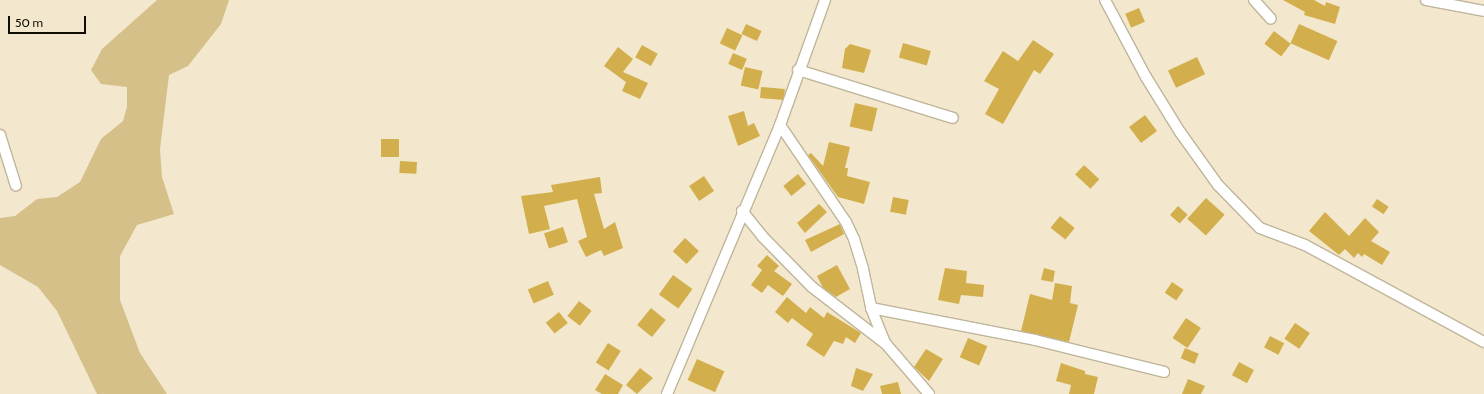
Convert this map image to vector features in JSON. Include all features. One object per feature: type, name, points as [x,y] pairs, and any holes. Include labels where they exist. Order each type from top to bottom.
[{"type":"street","points":[[667,394],[742,211],[780,125],[798,70],[825,0]]},
{"type":"street","points":[[1105,0],[1146,77],[1180,132],[1218,185],[1260,228],[1305,245],[1484,342]]},
{"type":"street","points":[[1254,0],[1270,19]]},
{"type":"street","points":[[1426,0],[1484,11]]},
{"type":"street","points":[[798,70],[953,118]]},
{"type":"street","points":[[780,125],[846,222],[861,262],[871,308],[886,344]]},
{"type":"street","points":[[0,136],[16,186]]},
{"type":"street","points":[[742,211],[762,236],[812,287],[886,344],[929,394]]},
{"type":"street","points":[[871,308],[1035,340],[1164,372]]},
{"type":"shaded area","points":[[157,0],[229,0],[221,24],[188,66],[169,75],[160,149],[162,177],[174,214],[137,225],[120,256],[120,300],[140,353],[167,394],[97,394],[57,311],[38,287],[0,265],[0,218],[15,216],[37,199],[57,197],[80,182],[101,139],[123,121],[127,107],[127,87],[101,84],[91,70],[102,49]]},
{"type":"building","points":[[1283,0],[1314,0],[1325,6],[1326,2],[1340,7],[1335,24],[1304,15],[1305,12]]},
{"type":"building","points":[[1139,8],[1145,22],[1131,28],[1125,14]]},
{"type":"building","points":[[746,24],[762,31],[757,41],[742,34]]},
{"type":"building","points":[[1299,24],[1337,41],[1329,60],[1290,43]]},
{"type":"building","points":[[727,28],[742,35],[735,51],[720,43]]},
{"type":"building","points":[[1274,31],[1291,44],[1281,56],[1264,44]]},
{"type":"building","points":[[1033,40],[1054,54],[1040,74],[1034,70],[1003,124],[985,114],[999,89],[984,81],[1003,51],[1018,61]]},
{"type":"building","points":[[903,43],[931,51],[927,65],[899,57]]},
{"type":"building","points":[[850,44],[871,50],[864,73],[842,68],[845,49]]},
{"type":"building","points":[[642,45],[658,54],[651,66],[635,57]]},
{"type":"building","points":[[618,47],[633,59],[623,72],[648,83],[640,99],[622,91],[626,82],[604,66]]},
{"type":"building","points":[[733,53],[747,59],[742,70],[728,64]]},
{"type":"building","points":[[1197,57],[1205,74],[1176,88],[1168,71]]},
{"type":"building","points":[[745,67],[763,71],[758,90],[741,86]]},
{"type":"building","points":[[761,87],[785,89],[784,100],[760,98]]},
{"type":"building","points":[[855,103],[877,108],[872,132],[850,126]]},
{"type":"building","points":[[744,111],[748,126],[754,123],[760,136],[738,146],[728,116]]},
{"type":"building","points":[[1145,115],[1157,131],[1141,143],[1129,127]]},
{"type":"building","points":[[381,139],[399,139],[399,157],[381,157]]},
{"type":"building","points":[[829,142],[850,147],[845,168],[848,168],[847,176],[870,182],[864,204],[838,197],[808,155],[811,153],[823,166]]},
{"type":"building","points":[[400,161],[417,162],[416,174],[399,173]]},
{"type":"building","points":[[1084,165],[1099,179],[1090,189],[1075,175]]},
{"type":"building","points":[[798,174],[806,184],[791,196],[783,186]]},
{"type":"building","points":[[704,176],[714,191],[699,201],[689,186]]},
{"type":"building","points":[[600,177],[602,193],[594,194],[604,229],[615,222],[623,248],[604,256],[601,250],[586,257],[578,241],[587,237],[577,199],[544,206],[550,229],[529,234],[521,196],[553,192],[551,185]]},
{"type":"building","points":[[893,197],[909,200],[906,215],[890,212]]},
{"type":"building","points":[[1206,198],[1225,215],[1206,236],[1187,219]]},
{"type":"building","points":[[1377,199],[1389,207],[1384,214],[1372,206]]},
{"type":"building","points":[[819,204],[827,212],[805,233],[797,223]]},
{"type":"building","points":[[1178,206],[1188,215],[1180,224],[1170,215]]},
{"type":"building","points":[[1325,212],[1349,236],[1365,218],[1379,232],[1371,241],[1390,252],[1382,265],[1364,254],[1362,257],[1358,253],[1354,258],[1345,249],[1339,255],[1309,231]]},
{"type":"building","points":[[1060,216],[1075,228],[1065,240],[1051,228]]},
{"type":"building","points":[[840,224],[844,234],[811,252],[805,240]]},
{"type":"building","points":[[563,227],[568,242],[549,248],[544,233]]},
{"type":"building","points":[[685,238],[699,251],[687,264],[673,251]]},
{"type":"building","points":[[767,255],[779,266],[774,271],[792,284],[783,296],[768,285],[762,293],[751,285],[762,270],[757,266]]},
{"type":"building","points":[[837,265],[850,289],[836,297],[823,288],[817,276]]},
{"type":"building","points":[[945,268],[967,271],[966,283],[984,285],[983,297],[961,295],[959,304],[938,300]]},
{"type":"building","points":[[1044,268],[1055,271],[1053,282],[1041,280]]},
{"type":"building","points":[[673,275],[692,289],[678,309],[659,294]]},
{"type":"building","points":[[548,281],[554,295],[534,303],[528,290]]},
{"type":"building","points":[[1172,282],[1184,290],[1176,301],[1165,293]]},
{"type":"building","points":[[1055,283],[1072,286],[1070,303],[1078,305],[1069,342],[1021,331],[1030,294],[1052,300]]},
{"type":"building","points":[[787,297],[806,313],[810,307],[824,318],[827,312],[861,333],[855,343],[846,337],[843,344],[834,341],[824,357],[806,345],[813,334],[792,318],[788,323],[775,312]]},
{"type":"building","points":[[579,301],[592,311],[580,326],[567,316]]},
{"type":"building","points":[[651,308],[666,320],[652,337],[637,325]]},
{"type":"building","points":[[559,312],[568,323],[555,334],[546,323]]},
{"type":"building","points":[[1186,318],[1201,328],[1188,348],[1173,338]]},
{"type":"building","points":[[1295,323],[1310,333],[1299,349],[1284,339]]},
{"type":"building","points":[[1270,336],[1284,343],[1278,355],[1264,348]]},
{"type":"building","points":[[968,338],[987,346],[979,366],[960,357]]},
{"type":"building","points":[[608,343],[621,351],[609,370],[596,363]]},
{"type":"building","points":[[1185,348],[1199,354],[1195,364],[1181,358]]},
{"type":"building","points":[[926,349],[943,359],[929,381],[914,367]]},
{"type":"building","points":[[697,359],[724,371],[715,392],[688,380]]},
{"type":"building","points":[[1239,362],[1254,370],[1247,383],[1232,375]]},
{"type":"building","points":[[1061,363],[1085,371],[1085,374],[1098,377],[1094,394],[1069,394],[1071,385],[1056,381]]},
{"type":"building","points":[[640,368],[653,378],[637,394],[626,385]]},
{"type":"building","points":[[856,368],[873,374],[863,391],[851,386]]},
{"type":"building","points":[[605,374],[623,385],[618,394],[602,394],[595,390]]},
{"type":"building","points":[[1188,379],[1205,386],[1201,394],[1182,394]]},
{"type":"building","points":[[898,382],[901,394],[882,394],[880,386]]}]
